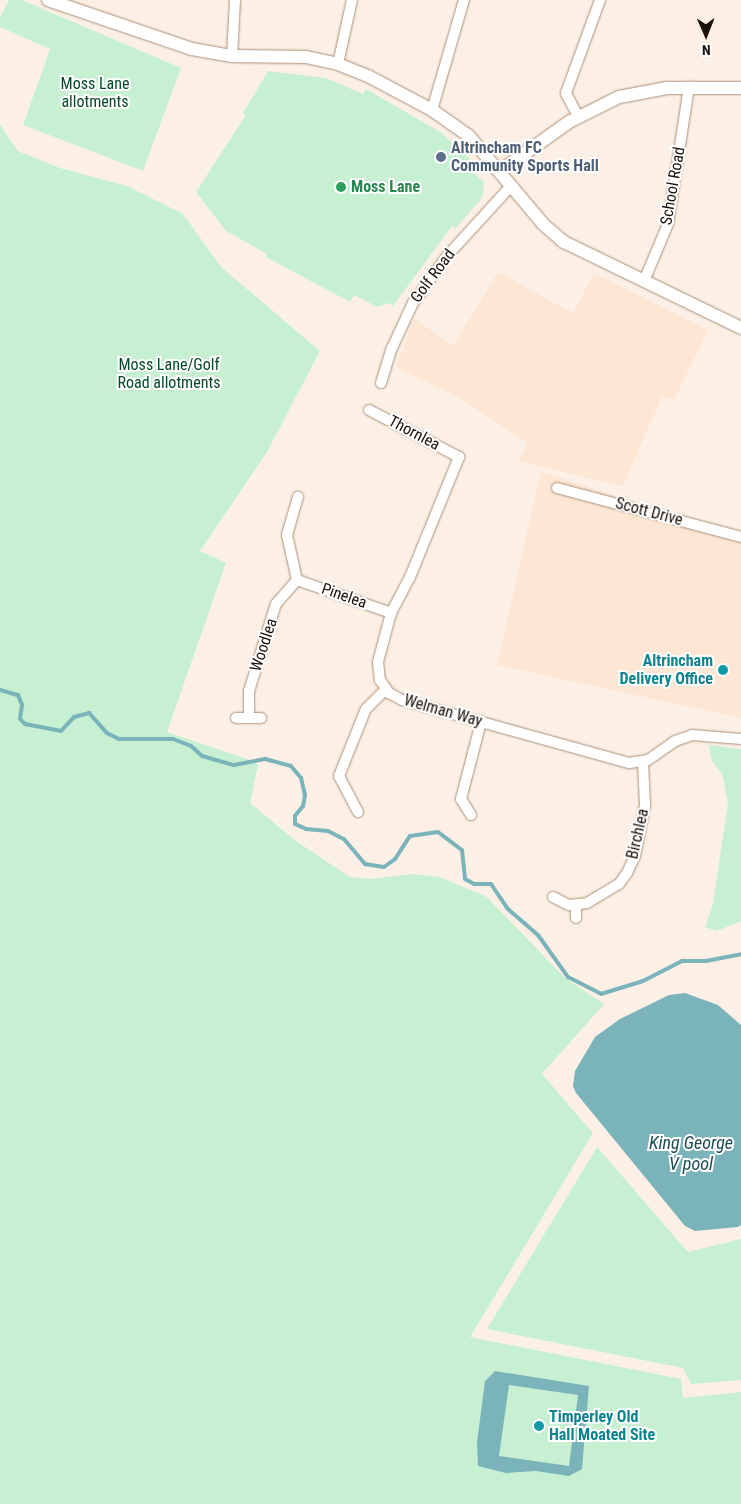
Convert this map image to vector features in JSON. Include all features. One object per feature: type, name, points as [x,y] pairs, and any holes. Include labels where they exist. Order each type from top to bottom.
[{"type":"street","points":[[48,0],[74,4],[175,45],[232,56],[295,56],[338,64],[432,110],[469,136],[556,236],[580,251],[741,328]]},
{"type":"street","points":[[232,56],[235,0]]},
{"type":"street","points":[[338,64],[352,0]]},
{"type":"street","points":[[432,110],[464,0]]},
{"type":"street","points":[[578,116],[566,93],[600,0]]},
{"type":"street","points":[[500,171],[578,116],[634,93],[689,87],[741,88]]},
{"type":"street","name":"School Road","points":[[644,281],[668,224],[689,87]]},
{"type":"street","name":"Golf Road","points":[[382,383],[395,342],[413,303],[447,256],[511,186]]},
{"type":"street","name":"Thornlea","points":[[369,410],[459,457]]},
{"type":"street","name":"Welman Way","points":[[459,457],[410,577],[391,613],[378,662],[380,680],[386,689],[402,700],[614,760],[643,762]]},
{"type":"street","name":"Scott Drive","points":[[557,488],[741,537]]},
{"type":"street","points":[[297,580],[287,534],[298,497]]},
{"type":"street","name":"Pinelea","points":[[297,580],[391,613]]},
{"type":"street","name":"Woodlea","points":[[249,718],[249,691],[276,604],[297,580]]},
{"type":"street","points":[[358,812],[338,776],[366,709],[386,689]]},
{"type":"street","points":[[236,718],[261,718]]},
{"type":"street","points":[[470,815],[461,799],[481,722]]},
{"type":"street","points":[[643,762],[692,735],[741,739]]},
{"type":"street","name":"Birchlea","points":[[576,906],[605,894],[628,873],[635,856],[645,805],[643,762]]},
{"type":"street","points":[[554,897],[576,906],[576,918]]},
{"type":"shaded area","points":[[498,272],[573,313],[594,273],[708,330],[674,400],[662,397],[623,486],[518,461],[528,443],[456,396],[396,367],[414,318],[453,346]]},
{"type":"shaded area","points":[[541,471],[741,539],[741,718],[497,665]]},
{"type":"green space","name":"Moss Lane allotments","points":[[9,0],[22,0],[181,68],[143,171],[23,125],[50,49],[0,27],[0,17]]},
{"type":"green space","name":"Moss Lane","points":[[268,71],[326,78],[363,94],[366,89],[442,133],[473,162],[473,172],[484,182],[482,198],[456,228],[452,226],[393,306],[389,303],[377,307],[354,295],[350,302],[266,257],[267,254],[226,231],[196,192],[246,115],[243,113]]},
{"type":"green space","name":"Moss Lane/Golf Road allotments","points":[[0,125],[18,151],[60,168],[127,186],[183,214],[221,267],[320,351],[267,452],[202,548],[198,550],[226,563],[167,732],[253,761],[258,765],[250,803],[296,841],[350,877],[370,879],[413,874],[440,877],[487,897],[565,978],[604,1004],[542,1074],[593,1133],[470,1337],[681,1379],[683,1398],[741,1392],[741,1504],[0,1504]]},
{"type":"green space","points":[[709,745],[741,749],[741,921],[717,931],[705,927],[713,904],[728,803],[722,774],[712,761]]},
{"type":"green space","points":[[597,1147],[688,1252],[741,1239],[741,1380],[691,1384],[683,1368],[487,1329]]},
{"type":"water","name":"King George V pool","points":[[685,993],[718,1005],[741,1025],[741,1225],[738,1227],[695,1231],[685,1226],[576,1093],[573,1086],[575,1071],[595,1037],[620,1019],[669,995]]},
{"type":"water","points":[[495,1371],[589,1386],[582,1469],[569,1476],[536,1471],[506,1473],[478,1466],[477,1442],[485,1381]],"holes":[[[509,1385],[578,1395],[569,1466],[499,1456]]]},
{"type":"waterway","points":[[0,690],[18,695],[22,705],[20,719],[25,724],[61,731],[74,717],[89,713],[107,733],[119,739],[173,739],[191,746],[202,756],[234,765],[265,759],[291,766],[301,778],[305,795],[303,806],[295,816],[295,824],[306,829],[328,831],[344,839],[365,864],[384,867],[395,859],[410,836],[438,832],[462,850],[465,879],[474,884],[491,884],[508,909],[538,935],[568,977],[601,994],[643,981],[682,961],[706,961],[741,954]]},
{"type":"place","name":"Altrincham FC Community Sports Hall","points":[[441,157]]},
{"type":"place","name":"Moss Lane","points":[[341,187]]},
{"type":"place","name":"Altrincham Delivery Office","points":[[723,670]]},
{"type":"place","name":"Timperley Old Hall Moated Site","points":[[539,1426]]}]
